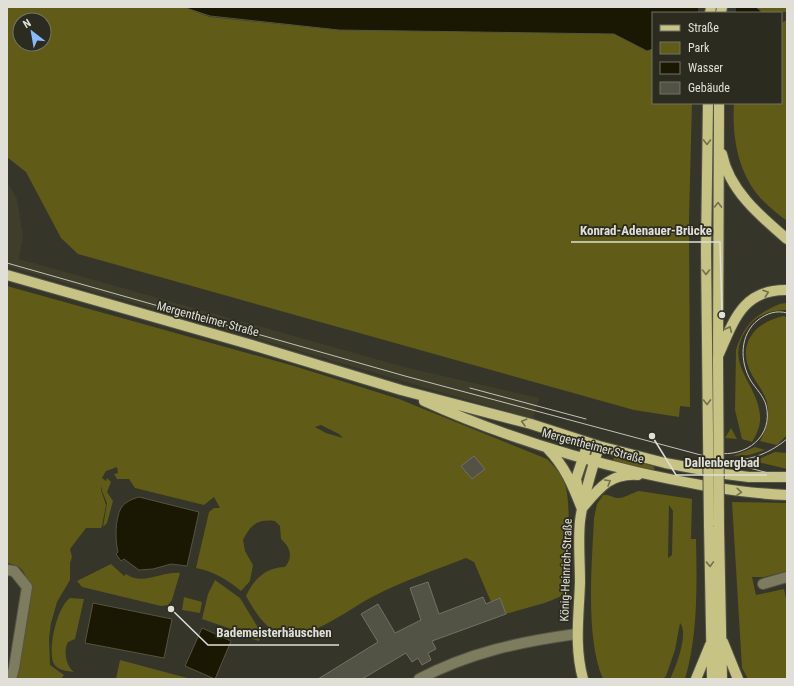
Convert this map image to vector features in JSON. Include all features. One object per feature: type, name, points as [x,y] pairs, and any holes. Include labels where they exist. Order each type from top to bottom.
[{"type":"main road","points":[[708,104],[706,258],[709,525],[717,639],[722,679]]},
{"type":"main road","points":[[712,679],[717,639],[719,527],[719,104]]},
{"type":"main road","points":[[719,136],[726,168],[734,183],[748,203],[787,239]]},
{"type":"main road","name":"Mergentheimer Straße","points":[[7,276],[252,345],[401,390],[531,424],[598,446],[725,474],[749,477],[787,477]]},
{"type":"main road","points":[[718,358],[731,325],[747,303],[764,293],[787,290]]},
{"type":"main road","name":"Mergentheimer Straße","points":[[401,390],[471,421],[594,462],[729,491],[787,495]]},
{"type":"main road","name":"König-Heinrich-Straße","points":[[582,509],[576,479],[588,443]]},
{"type":"main road","name":"König-Heinrich-Straße","points":[[576,634],[580,582],[579,547],[582,509],[598,446]]},
{"type":"main road","points":[[546,447],[565,469],[582,509]]},
{"type":"main road","name":"König-Heinrich-Straße","points":[[582,509],[600,487],[613,479],[630,474],[654,476]]},
{"type":"main road","points":[[576,634],[580,668],[583,679]]},
{"type":"main road","points":[[696,679],[717,639]]},
{"type":"main road","points":[[717,639],[738,679]]},
{"type":"street","points":[[7,570],[14,571],[27,588],[11,679]]},
{"type":"street","points":[[763,584],[787,577]]},
{"type":"street","name":"König-Heinrich-Straße","points":[[419,679],[450,663],[495,649],[528,640],[576,634]]},
{"type":"shaded area","points":[[7,185],[10,186],[17,199],[23,236],[19,259],[408,368],[539,398],[533,419],[7,266]]},
{"type":"green space","points":[[7,7],[183,7],[210,17],[339,30],[614,34],[647,51],[652,49],[652,104],[692,104],[689,218],[690,407],[680,406],[679,417],[634,410],[78,254],[61,238],[26,172],[7,157]]},
{"type":"green space","points":[[756,7],[787,7],[787,12],[762,12]]},
{"type":"green space","points":[[787,20],[787,221],[760,198],[750,184],[740,162],[734,127],[734,104],[782,104],[782,22]]},
{"type":"green space","points":[[7,286],[294,366],[399,399],[547,459],[561,475],[567,491],[569,520],[563,595],[543,603],[506,614],[500,599],[491,602],[474,562],[466,558],[385,591],[364,601],[332,621],[309,632],[286,635],[267,626],[257,614],[246,596],[256,580],[266,572],[272,569],[285,567],[288,563],[290,556],[289,549],[281,539],[280,526],[275,521],[264,521],[252,526],[243,540],[245,551],[253,565],[250,581],[241,591],[220,576],[196,568],[209,512],[214,508],[220,508],[214,497],[204,505],[135,488],[129,479],[117,479],[114,474],[118,473],[117,467],[106,471],[102,478],[106,481],[107,478],[111,482],[107,492],[113,501],[107,523],[103,527],[107,503],[102,491],[102,486],[101,490],[106,505],[102,526],[101,528],[86,528],[70,549],[72,557],[70,563],[70,580],[57,602],[51,623],[49,638],[50,665],[64,675],[61,679],[15,679],[25,626],[28,586],[26,577],[21,569],[7,563]],"holes":[[[321,425],[339,434],[343,438],[326,433],[315,427]]]},
{"type":"green space","points":[[787,303],[787,310],[771,312],[757,318],[749,326],[741,339],[738,351],[739,361],[758,403],[760,415],[760,422],[756,436],[752,442],[742,439],[735,410],[736,350],[744,331],[757,316],[780,304]]},
{"type":"green space","points":[[783,316],[787,317],[787,435],[777,445],[760,441],[767,422],[768,408],[765,396],[752,375],[746,355],[750,337],[756,330],[772,319]]},
{"type":"green space","points":[[731,428],[737,439],[725,438]]},
{"type":"green space","points":[[755,447],[765,450],[749,455],[733,456]]},
{"type":"green space","points":[[775,452],[787,453],[787,469],[754,461]]},
{"type":"green space","points":[[614,456],[653,466],[655,469],[652,470],[613,461]]},
{"type":"green space","points":[[639,491],[692,499],[691,539],[696,539],[696,610],[692,645],[685,679],[670,679],[681,650],[683,634],[680,623],[675,650],[666,676],[663,679],[603,679],[597,662],[592,622],[591,578],[594,518],[597,504],[603,495],[619,498]],"holes":[[[669,505],[673,511],[672,555],[668,558]]]},
{"type":"green space","points":[[732,502],[787,503],[787,571],[764,577],[752,577],[756,595],[784,589],[787,603],[787,679],[748,679],[742,668]]},
{"type":"green space","points":[[111,564],[124,576],[126,574],[139,579],[180,573],[172,600],[168,605],[161,606],[82,587],[77,581]]},
{"type":"green space","points":[[215,580],[240,598],[262,634],[259,641],[249,638],[246,634],[202,619],[208,594]]},
{"type":"green space","points":[[184,597],[202,602],[200,613],[182,610]]},
{"type":"green space","points":[[70,598],[84,599],[75,639],[68,642],[66,646],[67,662],[74,672],[58,668],[54,664],[52,658],[54,629],[57,619],[65,603]]},
{"type":"green space","points":[[120,660],[191,679],[116,679]]},
{"type":"water","points":[[183,7],[756,7],[762,12],[652,12],[652,49],[647,51],[614,34],[339,30],[210,16]]},
{"type":"water","points":[[139,497],[199,512],[187,566],[171,564],[153,569],[139,570],[124,559],[121,561],[116,554],[118,552],[116,530],[121,508],[131,500]]},
{"type":"water","points":[[93,603],[172,619],[164,658],[85,643]]},
{"type":"water","points":[[202,628],[231,641],[215,679],[185,666]]},
{"type":"pier","points":[[698,7],[736,7],[736,12],[698,12]]},
{"type":"building","points":[[474,456],[485,469],[472,479],[461,466]]},
{"type":"building","points":[[428,582],[439,614],[483,597],[486,604],[500,598],[506,614],[432,641],[436,649],[428,653],[431,660],[422,665],[418,658],[412,662],[406,653],[362,679],[318,679],[378,642],[361,614],[378,604],[395,633],[421,620],[410,588]]},
{"type":"tram line","points":[[7,263],[405,376],[787,478]]},
{"type":"tram line","points":[[717,453],[728,454],[738,452],[747,448],[762,435],[766,426],[766,405],[747,373],[744,365],[743,348],[748,333],[758,320],[768,314],[776,312],[787,313]]},
{"type":"tram line","points":[[470,388],[586,419]]},
{"type":"tram line","points":[[730,460],[746,459],[761,455],[787,439]]},
{"type":"place","name":"Konrad-Adenauer-Brücke","points":[[722,315]]},
{"type":"place","name":"Dallenbergbad","points":[[652,436]]},
{"type":"place","name":"Bademeisterhäuschen","points":[[171,609]]}]
